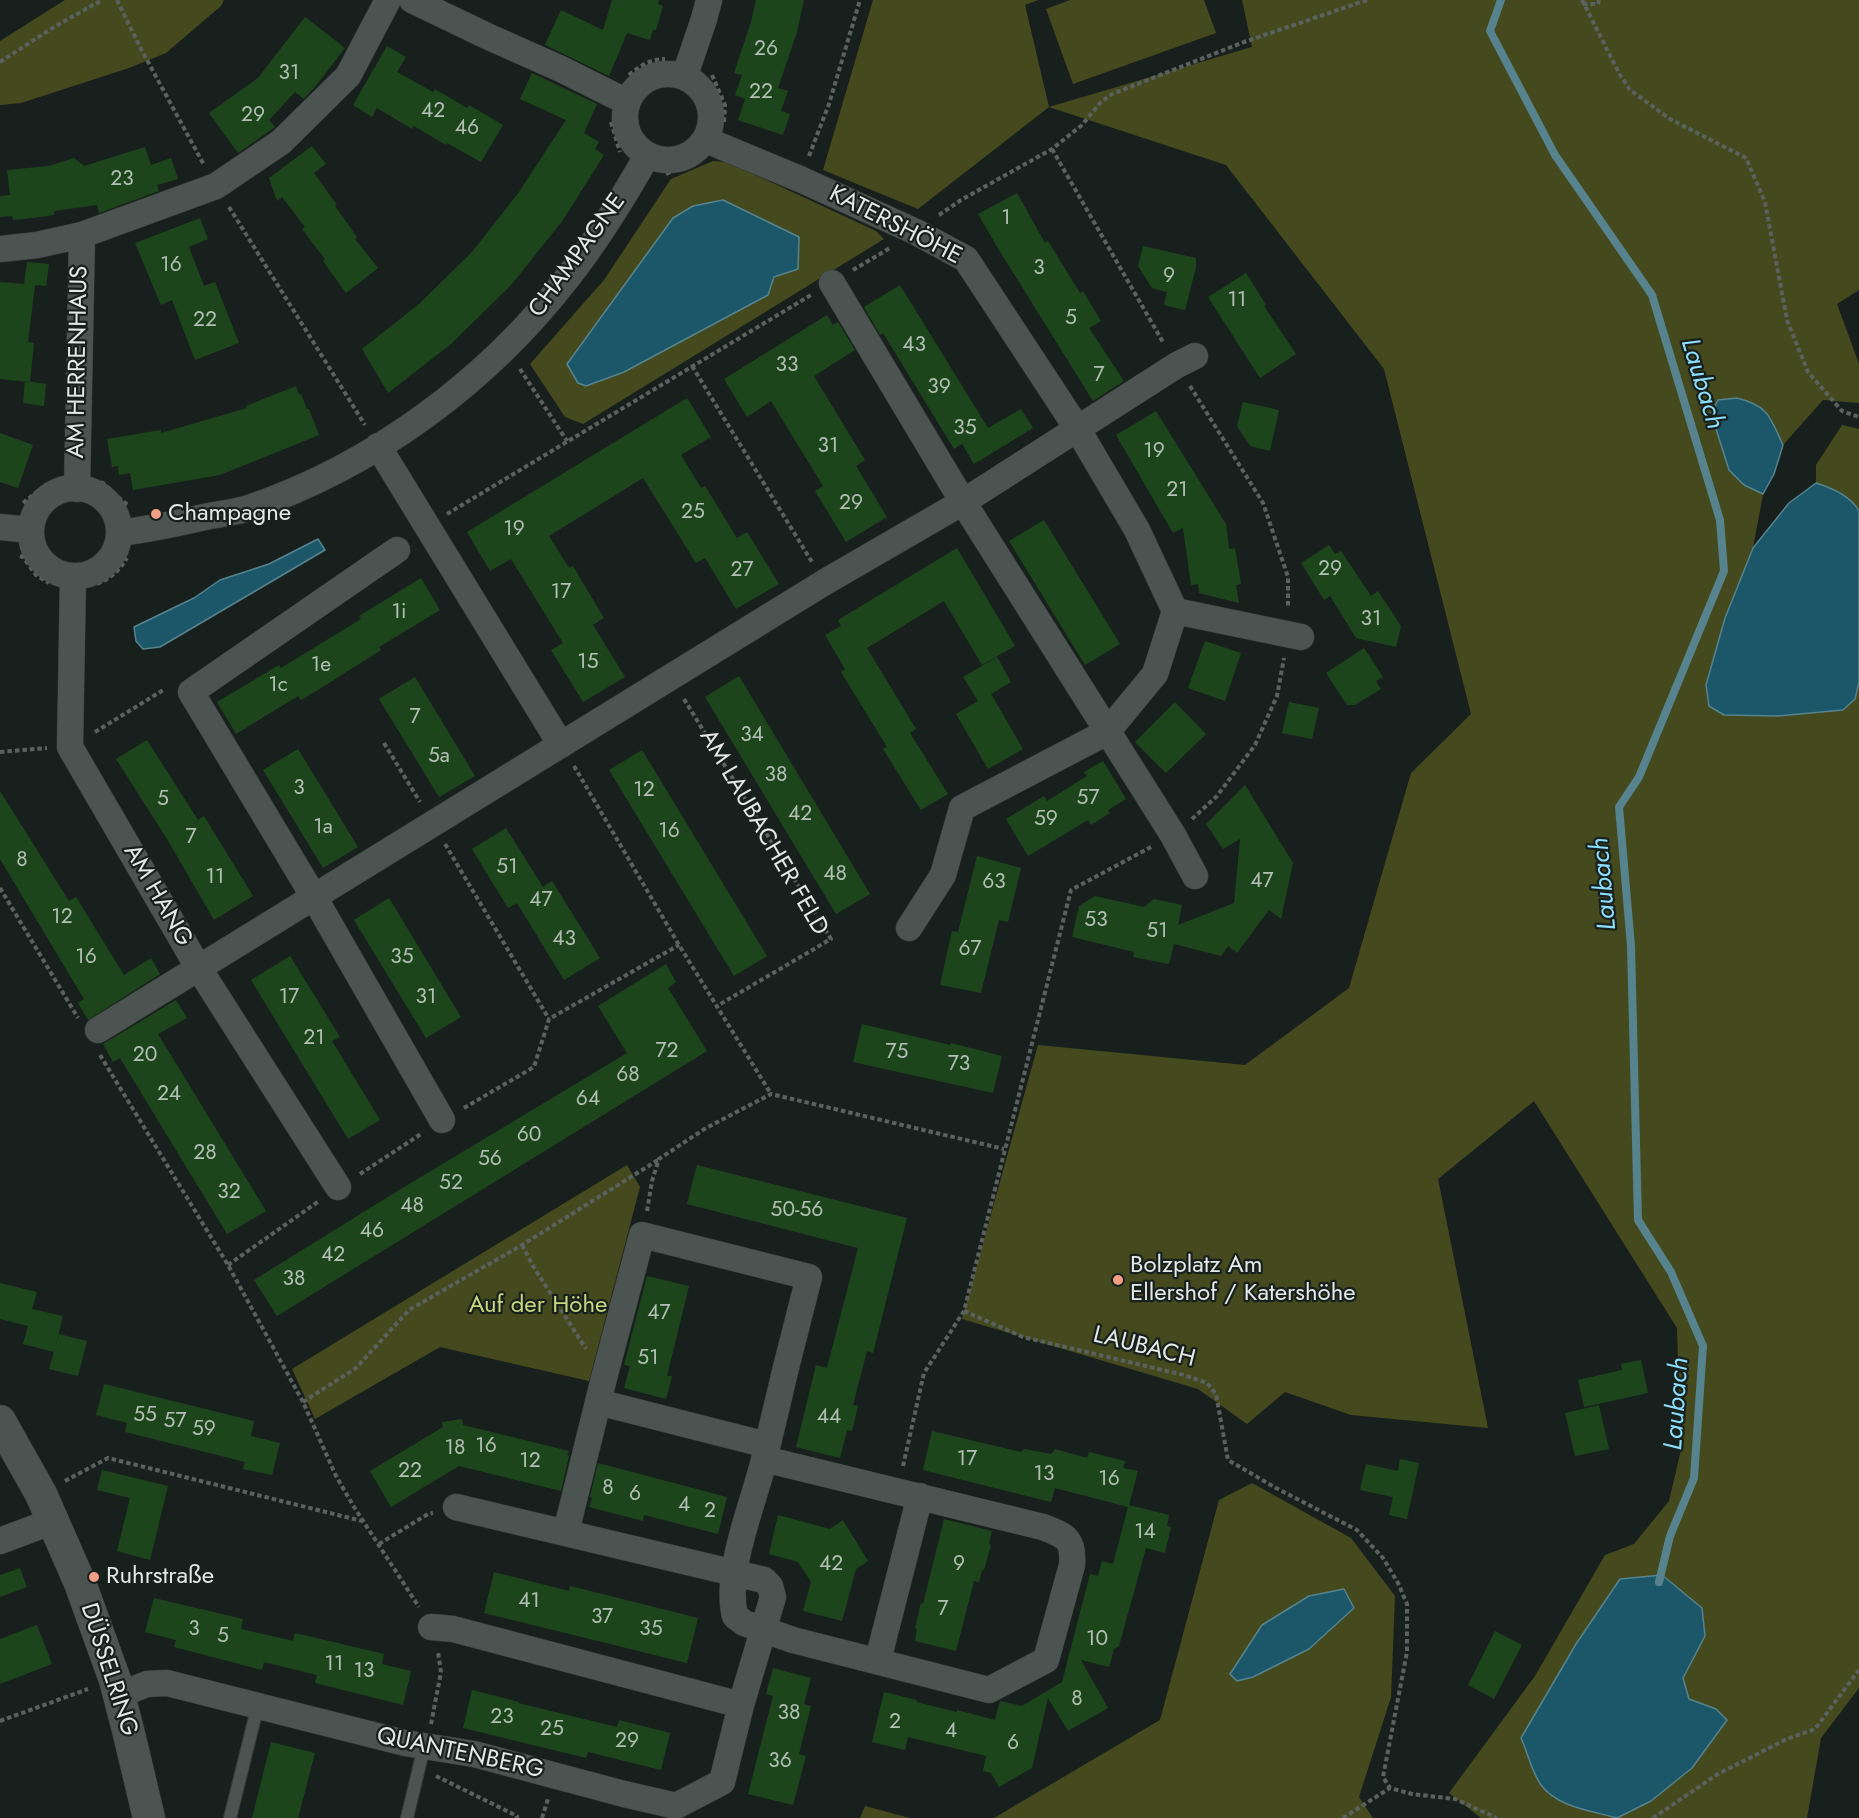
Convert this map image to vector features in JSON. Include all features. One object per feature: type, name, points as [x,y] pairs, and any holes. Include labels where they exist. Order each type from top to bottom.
[{"type":"street","name":"AM HERRENHAUS","points":[[0,249],[37,245],[82,235],[216,186],[282,142],[348,76],[388,0]]},
{"type":"street","points":[[412,0],[561,69],[620,100]]},
{"type":"street","points":[[685,75],[709,0]]},
{"type":"street","points":[[672,72],[685,75],[697,83],[708,97],[712,117],[712,142],[686,157],[663,160],[647,156],[634,144],[625,125],[620,100],[648,77],[672,72]]},
{"type":"street","name":"KATERSHÖHE","points":[[712,142],[916,232],[966,259],[1077,428],[1137,530],[1175,611]]},
{"type":"street","name":"CHAMPAGNE","points":[[120,533],[248,508],[321,477],[372,432],[413,424],[504,349],[567,278],[602,231],[647,156]]},
{"type":"street","name":"AM HERRENHAUS","points":[[77,482],[82,235]]},
{"type":"street","points":[[832,283],[963,502],[1196,876]]},
{"type":"street","points":[[92,1034],[825,582],[963,502],[1186,360]]},
{"type":"street","points":[[372,432],[561,745]]},
{"type":"street","points":[[77,482],[111,506],[118,518],[120,533],[117,549],[106,565],[88,574],[73,576],[51,569],[38,557],[32,544],[30,530],[38,507],[60,490],[77,482]]},
{"type":"street","points":[[0,528],[30,530]]},
{"type":"street","points":[[397,550],[191,692],[314,897],[442,1120]]},
{"type":"street","name":"AM HANG","points":[[73,576],[70,747],[198,968],[339,1187]]},
{"type":"street","points":[[909,928],[944,875],[962,808],[1107,732],[1155,674],[1175,611],[1295,636]]},
{"type":"street","points":[[566,1532],[601,1390],[642,1235],[809,1277],[765,1452],[733,1573],[733,1607],[735,1616],[744,1623],[764,1631],[989,1690],[1046,1660],[1072,1565],[1071,1543],[1062,1534],[765,1452],[601,1390]]},
{"type":"street","name":"DÜSSELRING","points":[[0,1420],[47,1507],[80,1583],[117,1688],[149,1818]]},
{"type":"street","points":[[878,1660],[908,1493]]},
{"type":"street","points":[[0,1542],[47,1507]]},
{"type":"street","points":[[456,1507],[733,1573]]},
{"type":"street","name":"QUANTENBERG","points":[[117,1688],[167,1683],[258,1705],[416,1752],[474,1754],[676,1806],[722,1782],[741,1705],[773,1597],[770,1586],[764,1580],[733,1573]]},
{"type":"street","points":[[431,1627],[453,1629],[741,1705]]},
{"type":"lane","points":[[230,1818],[258,1705]]},
{"type":"lane","points":[[407,1818],[416,1752]]},
{"type":"path","points":[[0,62],[54,27],[102,0]]},
{"type":"path","points":[[117,0],[141,49],[216,186],[372,432]]},
{"type":"path","points":[[800,179],[829,104],[860,0]]},
{"type":"path","points":[[428,526],[916,232],[960,200],[1052,149],[1082,125],[1101,102],[1112,94],[1244,42],[1367,0]]},
{"type":"path","points":[[1583,2],[1598,4],[1599,0]]},
{"type":"path","points":[[1583,2],[1630,90],[1670,119],[1746,158],[1765,202],[1787,320],[1808,372],[1842,411],[1859,417]]},
{"type":"path","points":[[620,100],[624,79],[639,67],[662,58]]},
{"type":"path","points":[[712,77],[725,105],[723,128],[712,142]]},
{"type":"path","points":[[908,1493],[924,1373],[964,1311],[1071,890],[1173,836],[1217,796],[1255,744],[1277,696],[1295,636],[1288,577],[1263,503],[1186,360],[1052,149]]},
{"type":"path","points":[[619,160],[620,153]]},
{"type":"path","points":[[504,349],[567,441]]},
{"type":"path","points":[[692,366],[825,582]]},
{"type":"path","points":[[17,506],[26,502],[49,483],[63,477],[77,482],[90,478],[115,492],[125,504],[136,507]]},
{"type":"path","name":"AM LAUBACHER FELD","points":[[670,677],[831,939],[717,1006]]},
{"type":"path","points":[[384,742],[549,1019]]},
{"type":"path","points":[[561,745],[771,1094]]},
{"type":"path","points":[[0,888],[92,1034],[228,1265],[303,1402],[336,1476],[431,1627],[441,1672],[431,1727],[416,1752],[493,1805],[517,1818]]},
{"type":"path","points":[[303,1402],[356,1368],[409,1310],[522,1245],[706,1128],[771,1094],[1004,1149]]},
{"type":"path","points":[[642,1235],[652,1181],[659,1159]]},
{"type":"path","points":[[522,1245],[601,1390]]},
{"type":"path","name":"LAUBACH","points":[[964,1311],[1023,1337],[1184,1375],[1207,1383],[1216,1394],[1228,1460],[1357,1530],[1383,1558],[1407,1604],[1407,1652],[1383,1777],[1390,1788]]},
{"type":"path","points":[[47,1507],[108,1458],[363,1521]]},
{"type":"path","points":[[379,1544],[428,1514],[456,1507]]},
{"type":"path","points":[[1653,1818],[1718,1774],[1787,1739],[1815,1730],[1859,1670]]},
{"type":"path","points":[[0,1721],[117,1688]]},
{"type":"path","points":[[1342,1818],[1390,1788],[1412,1794],[1455,1799],[1497,1818]]},
{"type":"green space","points":[[65,0],[224,0],[221,6],[166,53],[129,68],[21,103],[0,105],[0,41]]},
{"type":"green space","points":[[873,0],[1038,0],[1025,5],[1049,107],[918,209],[823,170]]},
{"type":"green space","points":[[1070,0],[1204,0],[1216,33],[1073,84],[1046,9]]},
{"type":"green space","points":[[1242,0],[1859,0],[1859,290],[1837,304],[1859,364],[1859,403],[1823,400],[1783,445],[1770,416],[1744,485],[1763,494],[1753,548],[1725,618],[1706,685],[1709,706],[1724,715],[1778,716],[1855,699],[1859,682],[1859,1688],[1821,1738],[1807,1818],[1617,1818],[1481,1818],[1449,1793],[1535,1676],[1605,1555],[1634,1544],[1669,1501],[1681,1450],[1677,1328],[1534,1101],[1438,1179],[1488,1428],[1351,1415],[1285,1392],[1247,1424],[1198,1389],[962,1319],[1038,1045],[1245,1065],[1349,988],[1411,773],[1471,714],[1384,369],[1226,165],[1049,107],[1252,47]],"holes":[[[1702,1608],[1705,1636],[1683,1678],[1689,1700],[1716,1709],[1651,1801],[1617,1818],[1560,1801],[1530,1764],[1521,1738]]]},
{"type":"green space","points":[[713,161],[728,162],[876,231],[884,239],[583,424],[565,417],[530,364],[604,280],[671,179]]},
{"type":"green space","points":[[1842,425],[1859,429],[1859,511],[1846,497],[1816,483],[1816,465]]},
{"type":"green space","name":"Auf der Höhe","points":[[627,1165],[640,1187],[589,1381],[440,1347],[315,1419],[292,1369]]},
{"type":"green space","points":[[1252,1483],[1351,1538],[1395,1596],[1391,1697],[1359,1797],[1373,1818],[994,1818],[1160,1720],[1219,1500]]},
{"type":"green space","points":[[865,1806],[910,1818],[860,1818]]},
{"type":"water","points":[[723,200],[799,237],[798,269],[774,277],[768,295],[624,372],[586,386],[578,383],[567,364],[673,218],[693,206]]},
{"type":"water","points":[[1737,398],[1756,405],[1767,414],[1783,445],[1774,474],[1763,494],[1744,485],[1729,470],[1711,413],[1718,400]]},
{"type":"water","points":[[1816,483],[1846,497],[1859,511],[1859,682],[1855,699],[1843,710],[1778,716],[1724,715],[1709,706],[1706,685],[1725,618],[1753,548],[1789,503]]},
{"type":"water","points":[[318,539],[325,550],[160,647],[143,649],[136,641],[134,627],[194,598],[220,580],[269,564]]},
{"type":"water","points":[[1662,1575],[1702,1608],[1705,1636],[1683,1678],[1689,1699],[1716,1709],[1727,1720],[1692,1768],[1651,1801],[1617,1818],[1565,1803],[1541,1785],[1521,1738],[1576,1644],[1620,1579]]},
{"type":"water","points":[[1344,1589],[1354,1608],[1309,1649],[1253,1677],[1237,1681],[1230,1674],[1262,1625],[1309,1596]]},
{"type":"building","points":[[612,0],[659,0],[658,4],[663,6],[656,30],[653,30],[650,40],[627,33],[609,76],[545,45],[561,10],[603,30]]},
{"type":"building","points":[[756,0],[804,0],[797,32],[778,88],[788,91],[781,111],[790,114],[783,135],[738,120],[745,99],[735,95],[742,75],[734,73]]},
{"type":"building","points":[[305,17],[345,48],[304,99],[295,92],[269,120],[275,127],[238,153],[209,113],[258,78]]},
{"type":"building","points":[[387,46],[406,57],[397,72],[433,92],[435,89],[467,108],[469,105],[503,125],[481,162],[414,126],[412,129],[377,108],[372,117],[353,105]]},
{"type":"building","points":[[532,73],[597,104],[584,133],[599,142],[595,149],[604,155],[563,220],[512,284],[451,344],[388,393],[362,349],[419,304],[472,252],[519,192],[566,120],[520,99]]},
{"type":"building","points":[[312,146],[326,164],[314,173],[357,237],[355,239],[378,268],[346,293],[323,261],[325,259],[302,229],[305,227],[282,197],[277,201],[269,178]]},
{"type":"building","points":[[145,147],[151,165],[171,158],[178,179],[157,185],[159,191],[99,213],[97,205],[54,211],[54,215],[33,218],[13,220],[12,216],[0,217],[0,196],[10,195],[7,170],[49,166],[74,158],[84,166]]},
{"type":"building","points":[[1017,193],[1045,243],[1048,241],[1080,293],[1083,291],[1101,321],[1089,328],[1124,381],[1093,401],[978,214]]},
{"type":"building","points":[[200,218],[208,239],[189,247],[204,286],[215,282],[239,343],[195,360],[172,300],[161,305],[135,243]]},
{"type":"building","points":[[1143,246],[1196,258],[1196,267],[1185,310],[1164,305],[1167,292],[1152,288],[1138,266]]},
{"type":"building","points":[[27,262],[49,264],[46,286],[35,285],[28,342],[34,343],[30,382],[0,379],[0,282],[24,284]]},
{"type":"building","points":[[1246,273],[1266,305],[1264,306],[1296,354],[1260,378],[1208,297]]},
{"type":"building","points":[[900,285],[988,428],[1021,409],[1033,428],[974,464],[962,444],[954,449],[883,333],[880,335],[864,307]]},
{"type":"building","points":[[827,315],[833,325],[838,322],[855,350],[814,376],[865,460],[856,466],[887,517],[846,542],[815,491],[823,486],[771,401],[747,417],[724,379]]},
{"type":"building","points":[[25,381],[46,384],[44,406],[23,403]]},
{"type":"building","points":[[296,386],[299,395],[301,394],[309,409],[319,435],[220,475],[133,490],[130,473],[119,475],[118,466],[112,467],[107,439],[161,430],[161,433],[247,408],[246,406]]},
{"type":"building","points":[[687,398],[711,437],[681,455],[701,488],[705,486],[737,538],[747,532],[779,584],[736,609],[705,558],[696,563],[643,478],[549,536],[569,568],[573,566],[604,618],[593,625],[625,677],[583,702],[551,650],[563,643],[511,559],[490,571],[467,532]]},
{"type":"building","points":[[1243,402],[1279,410],[1270,451],[1250,446],[1237,426]]},
{"type":"building","points":[[1156,411],[1226,524],[1229,549],[1235,548],[1241,584],[1236,585],[1239,603],[1199,593],[1198,584],[1191,585],[1183,528],[1173,533],[1116,435]]},
{"type":"building","points":[[0,433],[33,445],[18,488],[0,482]]},
{"type":"building","points":[[1044,520],[1120,644],[1085,665],[1009,541]]},
{"type":"building","points":[[1329,545],[1335,554],[1341,551],[1371,596],[1378,591],[1401,626],[1396,647],[1356,638],[1330,596],[1324,600],[1301,563]]},
{"type":"building","points":[[957,548],[1015,646],[982,665],[944,601],[867,648],[916,729],[910,733],[948,794],[921,810],[883,749],[887,747],[841,672],[845,669],[825,635],[841,626],[838,620]]},
{"type":"building","points":[[421,578],[440,610],[379,647],[381,650],[321,688],[301,700],[298,696],[236,734],[217,702],[279,665],[281,668],[361,619],[359,616]]},
{"type":"building","points":[[1205,641],[1241,653],[1225,701],[1188,688]]},
{"type":"building","points":[[1364,648],[1383,677],[1376,681],[1381,689],[1355,705],[1347,705],[1326,673]]},
{"type":"building","points":[[997,657],[1011,682],[991,694],[1023,749],[988,769],[956,714],[978,701],[963,677]]},
{"type":"building","points":[[739,676],[870,894],[836,914],[705,697]]},
{"type":"building","points":[[415,677],[475,776],[439,797],[379,699]]},
{"type":"building","points":[[1175,702],[1206,734],[1166,773],[1135,742]]},
{"type":"building","points":[[1289,702],[1319,708],[1312,739],[1282,733]]},
{"type":"building","points":[[147,740],[198,820],[204,816],[253,896],[214,920],[167,839],[116,759]]},
{"type":"building","points":[[298,749],[358,847],[323,868],[263,770]]},
{"type":"building","points":[[642,750],[767,956],[734,976],[609,770]]},
{"type":"building","points":[[1103,761],[1126,799],[1108,810],[1110,813],[1091,825],[1088,820],[1028,856],[1006,819],[1044,796],[1047,801],[1087,776],[1084,772]]},
{"type":"building","points":[[1245,785],[1293,863],[1281,919],[1269,910],[1237,953],[1228,946],[1221,956],[1174,944],[1169,964],[1133,957],[1134,952],[1072,937],[1079,906],[1095,896],[1144,907],[1154,899],[1182,905],[1178,925],[1234,903],[1240,839],[1223,849],[1206,824]]},
{"type":"building","points":[[0,791],[69,901],[76,897],[124,975],[151,958],[160,974],[88,1020],[78,1003],[84,999],[0,859]]},
{"type":"building","points":[[506,828],[543,887],[552,881],[600,958],[564,980],[517,903],[508,908],[472,849]]},
{"type":"building","points":[[977,856],[1021,868],[1008,922],[999,920],[981,993],[940,985],[952,931],[958,932]]},
{"type":"building","points":[[389,898],[461,1017],[426,1038],[354,920]]},
{"type":"building","points":[[290,956],[340,1037],[332,1041],[380,1120],[348,1139],[251,980]]},
{"type":"building","points":[[666,964],[676,982],[668,988],[707,1051],[277,1316],[254,1280],[627,1053],[598,1006]]},
{"type":"building","points":[[176,1000],[187,1018],[158,1034],[266,1211],[227,1234],[120,1058],[113,1062],[103,1044]]},
{"type":"building","points":[[862,1024],[1002,1056],[993,1093],[853,1062]]},
{"type":"building","points":[[697,1165],[907,1218],[873,1353],[867,1351],[853,1405],[858,1406],[852,1431],[847,1430],[840,1458],[796,1447],[816,1365],[827,1368],[858,1248],[687,1204]]},
{"type":"building","points":[[647,1276],[689,1286],[667,1376],[672,1376],[666,1399],[624,1388],[630,1366],[624,1365]]},
{"type":"building","points":[[0,1283],[37,1292],[32,1309],[63,1316],[54,1352],[23,1344],[28,1326],[0,1319]]},
{"type":"building","points":[[59,1334],[87,1341],[78,1376],[49,1369]]},
{"type":"building","points":[[1641,1360],[1648,1393],[1584,1407],[1578,1380],[1622,1370],[1621,1364]]},
{"type":"building","points":[[104,1384],[254,1421],[251,1436],[280,1443],[272,1475],[243,1469],[245,1462],[125,1432],[127,1423],[96,1415]]},
{"type":"building","points":[[1599,1405],[1609,1449],[1575,1456],[1565,1413]]},
{"type":"building","points":[[462,1419],[463,1425],[569,1451],[561,1491],[459,1466],[391,1507],[370,1471],[443,1427],[442,1422]]},
{"type":"building","points":[[932,1431],[1021,1452],[1025,1449],[1051,1454],[1055,1449],[1087,1458],[1089,1452],[1125,1461],[1123,1468],[1138,1471],[1129,1505],[1169,1515],[1167,1526],[1171,1527],[1165,1553],[1146,1548],[1119,1646],[1114,1649],[1109,1667],[1081,1660],[1108,1708],[1068,1731],[1048,1698],[1032,1768],[999,1787],[991,1773],[983,1771],[986,1756],[908,1737],[905,1750],[872,1742],[884,1692],[917,1700],[916,1702],[995,1720],[1000,1701],[1022,1706],[1062,1682],[1090,1574],[1098,1576],[1102,1561],[1113,1564],[1128,1507],[1055,1488],[1051,1502],[923,1470]]},
{"type":"building","points":[[1400,1459],[1419,1463],[1407,1519],[1389,1515],[1393,1497],[1360,1490],[1366,1464],[1398,1471]]},
{"type":"building","points":[[598,1463],[727,1497],[718,1534],[644,1515],[643,1521],[589,1507]]},
{"type":"building","points":[[102,1470],[168,1486],[150,1560],[117,1551],[130,1498],[97,1490]]},
{"type":"building","points":[[778,1515],[830,1529],[843,1520],[868,1561],[856,1569],[842,1621],[803,1611],[811,1582],[798,1562],[769,1554]]},
{"type":"building","points":[[944,1519],[992,1531],[989,1544],[991,1545],[984,1570],[982,1570],[979,1582],[974,1581],[956,1651],[915,1641],[917,1629],[915,1628]]},
{"type":"building","points":[[20,1568],[27,1587],[0,1597],[0,1575]]},
{"type":"building","points":[[494,1572],[569,1591],[570,1586],[698,1618],[687,1663],[484,1613]]},
{"type":"building","points":[[154,1598],[243,1619],[241,1629],[293,1641],[295,1633],[384,1654],[382,1664],[411,1671],[403,1705],[315,1683],[317,1675],[264,1662],[262,1670],[174,1647],[176,1640],[145,1632]]},
{"type":"building","points":[[37,1625],[52,1664],[0,1684],[0,1639]]},
{"type":"building","points":[[1495,1631],[1522,1645],[1494,1699],[1468,1685]]},
{"type":"building","points":[[773,1668],[811,1678],[804,1704],[811,1706],[799,1754],[806,1756],[793,1805],[748,1794],[773,1696],[766,1694]]},
{"type":"building","points":[[472,1690],[617,1727],[619,1720],[670,1733],[661,1770],[588,1752],[586,1758],[463,1728]]},
{"type":"building","points":[[271,1742],[315,1753],[298,1818],[252,1818]]},
{"type":"waterway","name":"Laubach","points":[[1501,0],[1490,31],[1555,155],[1652,295],[1720,520],[1724,571],[1639,777],[1619,807],[1631,946],[1638,1220],[1671,1272],[1703,1346],[1694,1478],[1670,1536],[1659,1582]]},
{"type":"place","name":"Champagne","points":[[156,514]]},
{"type":"place","name":"Bolzplatz Am Ellershof / Katershöhe","points":[[1118,1280]]},
{"type":"place","name":"Ruhrstraße","points":[[94,1577]]}]
